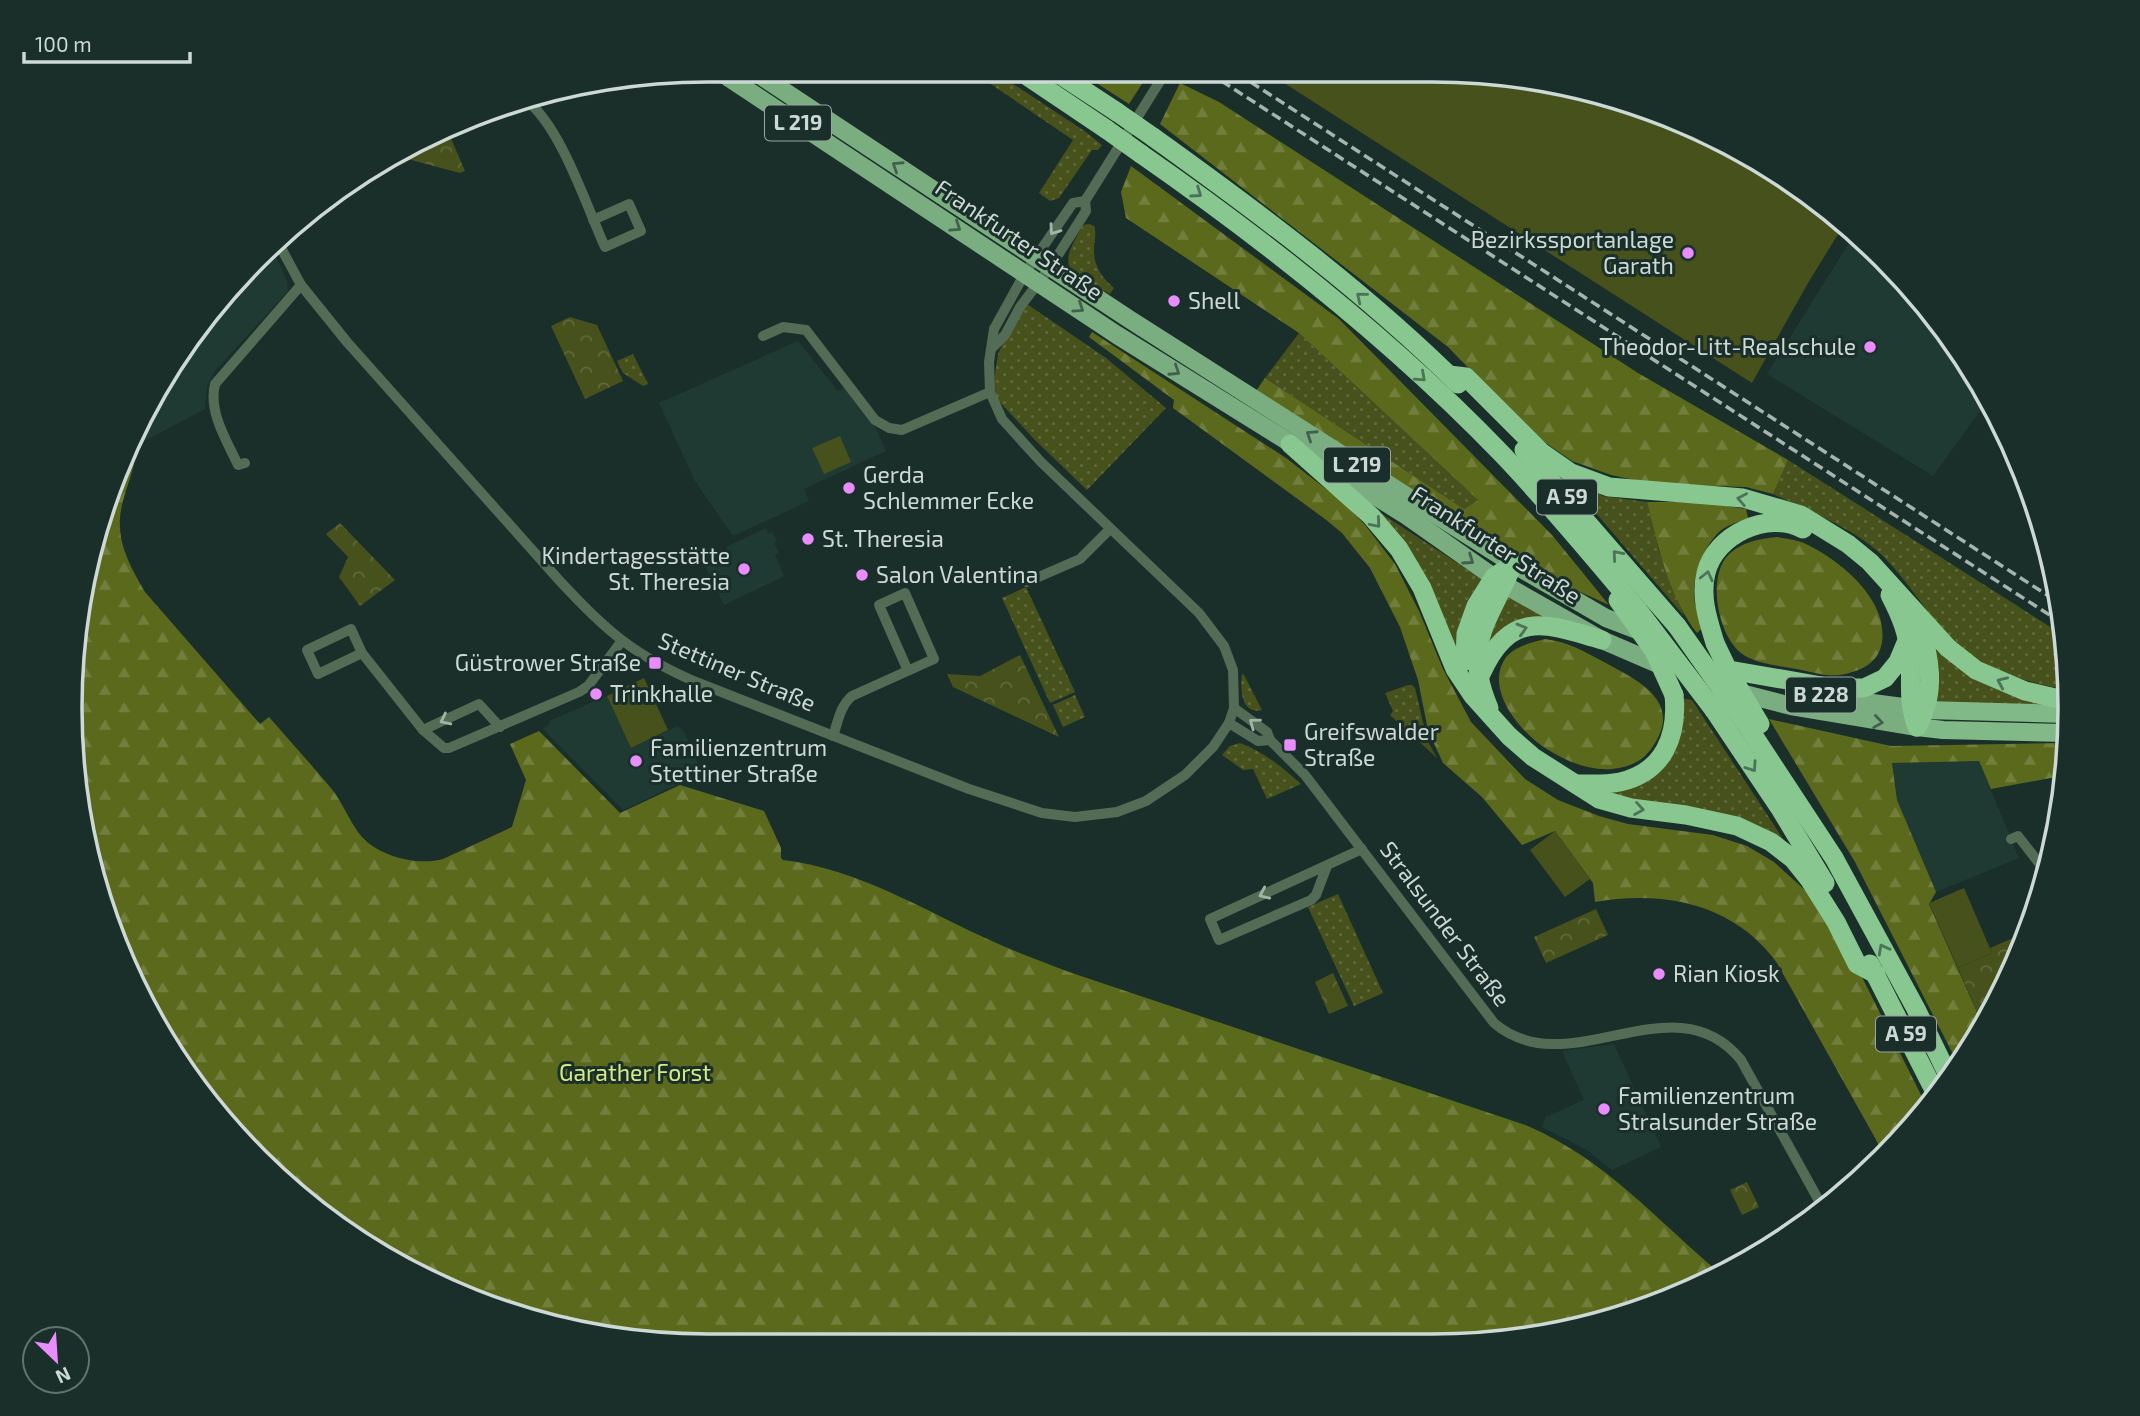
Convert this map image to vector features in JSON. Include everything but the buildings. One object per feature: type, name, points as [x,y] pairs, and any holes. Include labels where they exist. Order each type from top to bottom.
[{"type":"highway","name":"A 59","points":[[1039,82],[1111,121],[1153,137],[1272,225],[1373,307],[1449,375],[1518,443],[1677,626],[1796,782],[1798,800],[1834,858],[1944,1067]]},
{"type":"highway","name":"A 59","points":[[1067,82],[1111,121],[1141,153],[1213,204],[1371,331],[1501,453],[1598,563],[1638,610],[1714,710],[1794,831],[1875,974],[1931,1085]]},
{"type":"highway","points":[[1449,375],[1466,377],[1541,452],[1571,473],[1608,487],[1744,498],[1801,515],[1870,562],[1948,648],[1976,670],[2025,691],[2058,699]]},
{"type":"highway","points":[[1290,444],[1371,516],[1399,549],[1422,588],[1455,669],[1476,687]]},
{"type":"highway","points":[[1752,722],[1715,643],[1704,600],[1706,571],[1713,557],[1736,534],[1757,525],[1779,523],[1798,526],[1828,542],[1866,569],[1890,596],[1904,622],[1908,639],[1918,715]]},
{"type":"highway","points":[[1576,784],[1619,782],[1644,772],[1664,754],[1673,731],[1674,695],[1654,651],[1599,578],[1598,563]]},
{"type":"highway","points":[[1513,564],[1476,606],[1466,634],[1465,664],[1492,715],[1509,736],[1533,757],[1599,799],[1737,826],[1771,842],[1793,859],[1809,879],[1836,922],[1857,964],[1875,974]]},
{"type":"highway","points":[[1915,613],[1928,658],[1930,678],[1918,715]]},
{"type":"highway","points":[[1476,687],[1491,651],[1511,632],[1519,629],[1540,625],[1560,627],[1602,640]]},
{"type":"highway","points":[[1735,671],[1833,688],[1864,688],[1885,678],[1898,662],[1908,639]]},
{"type":"highway","name":"Frankfurter Straße","points":[[1918,715],[2058,714]]},
{"type":"highway","name":"Frankfurter Straße","points":[[1918,715],[1943,730],[2057,733]]},
{"type":"main road","name":"Frankfurter Straße","points":[[736,82],[1290,444],[1404,514],[1499,581],[1602,640],[1694,680],[1791,706],[1918,715]]},
{"type":"main road","name":"Frankfurter Straße","points":[[770,82],[1513,564],[1606,618],[1735,671],[1777,685],[1918,715]]},
{"type":"street","points":[[992,348],[1005,335],[1032,277],[1044,261],[1073,204],[1084,201],[1159,82]]},
{"type":"street","points":[[534,107],[556,136],[593,220],[605,247],[641,231],[629,204],[593,220]]},
{"type":"street","points":[[763,335],[783,327],[806,330],[875,420],[889,428],[902,430],[990,392],[989,370],[994,329],[1044,261],[1086,211],[1084,201]]},
{"type":"street","name":"Stettiner Straße","points":[[282,250],[301,285],[352,348],[590,614],[621,642],[654,663],[684,677],[969,789],[1026,808],[1075,817],[1090,817],[1130,808],[1160,793],[1213,747],[1229,723],[1234,708],[1233,670],[1219,639],[1199,613],[1041,463],[1002,419],[990,392]]},
{"type":"street","points":[[245,463],[238,465],[215,410],[212,400],[215,384],[301,285]]},
{"type":"street","points":[[1027,582],[1080,559],[1110,529]]},
{"type":"street","points":[[833,736],[845,702],[852,696],[908,671],[934,659],[905,593],[879,605],[908,671]]},
{"type":"street","points":[[362,653],[318,674],[307,650],[351,629],[362,653],[423,730],[444,748],[449,748],[579,692],[588,686],[621,642]]},
{"type":"street","points":[[423,730],[479,704],[500,727]]},
{"type":"street","name":"Stralsunder Straße","points":[[1234,708],[1267,732],[1270,740],[1305,775],[1448,966],[1488,1016],[1504,1031],[1517,1038],[1542,1044],[1578,1042],[1677,1027],[1711,1033],[1732,1049],[1750,1075],[1818,1200]]},
{"type":"street","name":"Stralsunder Straße","points":[[1229,723],[1258,741],[1270,740]]},
{"type":"street","points":[[2011,839],[2018,836],[2038,862]]},
{"type":"street","points":[[1326,866],[1316,895],[1311,900],[1219,940],[1210,919],[1362,849]]},
{"type":"shaded area","name":"Theodor-Litt-Realschule","points":[[1850,242],[1902,295],[1928,327],[1952,360],[1981,409],[1933,476],[1767,374]]},
{"type":"shaded area","points":[[276,256],[287,281],[288,291],[215,371],[207,387],[205,409],[142,442],[188,360],[238,295]]},
{"type":"shaded area","points":[[798,341],[838,391],[845,387],[874,424],[886,451],[804,489],[809,501],[733,536],[695,481],[659,403]]},
{"type":"shaded area","name":"Kindertagesstätte St. Theresia","points":[[766,528],[768,534],[772,532],[777,542],[774,543],[779,553],[775,555],[784,576],[724,605],[703,562],[727,550],[726,547]]},
{"type":"shaded area","name":"Familienzentrum Stettiner Straße","points":[[607,696],[631,748],[678,726],[684,732],[702,773],[623,810],[543,729],[549,721]]},
{"type":"shaded area","points":[[1979,761],[2019,858],[1936,892],[1897,800],[1892,763]]},
{"type":"shaded area","name":"Familienzentrum Stralsunder Straße","points":[[1614,1044],[1661,1147],[1612,1170],[1587,1150],[1542,1127],[1546,1117],[1584,1100],[1562,1051]]},
{"type":"green space","points":[[988,82],[1010,82],[1102,145],[1098,150],[1092,150],[1059,198],[1050,201],[1039,193],[1073,140]]},
{"type":"green space","points":[[1095,82],[1143,82],[1129,104]]},
{"type":"green space","name":"Bezirkssportanlage Garath","points":[[1282,82],[1432,82],[1554,94],[1633,115],[1671,130],[1745,166],[1780,188],[1839,233],[1752,383]]},
{"type":"green space","points":[[1180,83],[1219,102],[1638,373],[1788,460],[1773,494],[1746,487],[1654,484],[1611,475],[1572,461],[1543,441],[1448,347],[1160,124]]},
{"type":"green space","points":[[451,138],[465,171],[460,173],[408,159]]},
{"type":"green space","points":[[1131,166],[1339,319],[1552,535],[1609,605],[1523,566],[1256,391],[1265,378],[1464,509],[1478,500],[1299,333],[1126,218],[1121,192]]},
{"type":"green space","points":[[1089,224],[1095,229],[1094,255],[1097,266],[1114,288],[1110,294],[1070,268],[1068,261],[1074,241],[1083,225]]},
{"type":"green space","points":[[1027,304],[1106,358],[1166,408],[1087,490],[996,398],[994,380],[998,354]]},
{"type":"green space","points":[[570,317],[597,325],[623,381],[585,399],[551,326]]},
{"type":"green space","points":[[1092,332],[1286,458],[1344,503],[1395,564],[1419,611],[1443,669],[1471,722],[1525,779],[1558,800],[1599,816],[1628,824],[1713,835],[1747,846],[1774,862],[1806,891],[1856,965],[1922,1097],[1879,1145],[1777,963],[1760,943],[1740,926],[1718,914],[1671,900],[1646,898],[1595,902],[1593,883],[1555,831],[1522,845],[1482,797],[1443,763],[1428,730],[1418,680],[1400,627],[1370,568],[1342,533],[1173,408],[1174,400],[1089,337]]},
{"type":"green space","points":[[1299,333],[1478,500],[1464,509],[1265,378]]},
{"type":"green space","points":[[633,354],[648,384],[643,386],[623,373],[617,361]]},
{"type":"green space","points":[[840,436],[851,462],[824,474],[812,448]]},
{"type":"green space","points":[[1788,460],[2052,628],[2057,688],[2006,674],[1977,660],[1952,640],[1893,567],[1872,547],[1831,521],[1773,494]]},
{"type":"green space","name":"Garather Forst","points":[[132,464],[122,505],[120,528],[127,557],[145,592],[260,724],[269,717],[335,793],[362,837],[379,850],[400,858],[433,861],[443,859],[512,827],[526,780],[510,744],[539,731],[620,813],[680,785],[764,811],[781,848],[783,860],[838,872],[865,882],[1003,946],[1069,972],[1528,1126],[1557,1140],[1607,1174],[1713,1267],[1633,1301],[1554,1322],[1432,1334],[667,1332],[586,1322],[546,1312],[507,1301],[431,1269],[395,1250],[327,1204],[295,1178],[238,1121],[188,1056],[166,1021],[147,985],[115,909],[94,830],[82,708],[94,586],[115,507]]},
{"type":"green space","points":[[1565,477],[1603,496],[1647,502],[1659,551],[1684,616]]},
{"type":"green space","points":[[1353,495],[1485,581],[1459,663],[1426,586]]},
{"type":"green space","points":[[1647,502],[1702,502],[1746,509],[1748,518],[1719,532],[1700,562],[1694,589],[1695,605],[1702,628],[1697,633],[1672,588]]},
{"type":"green space","points":[[340,523],[395,580],[360,606],[339,577],[348,557],[326,534]]},
{"type":"green space","points":[[1777,537],[1801,542],[1835,561],[1870,597],[1882,626],[1882,642],[1877,655],[1869,664],[1845,674],[1821,674],[1760,662],[1747,657],[1733,645],[1718,609],[1717,581],[1720,569],[1725,559],[1736,549],[1755,541]]},
{"type":"green space","points":[[1026,587],[1075,692],[1050,703],[1002,598]]},
{"type":"green space","points":[[1509,596],[1558,624],[1490,647],[1492,627]]},
{"type":"green space","points":[[1926,632],[1941,650],[2058,701],[2058,705],[1932,703]]},
{"type":"green space","points":[[1545,639],[1582,651],[1629,676],[1651,693],[1659,703],[1663,715],[1662,728],[1651,749],[1642,758],[1632,764],[1612,769],[1578,764],[1547,749],[1516,721],[1502,695],[1500,669],[1507,656],[1515,650]]},
{"type":"green space","points":[[1020,655],[1059,737],[953,687],[947,674],[980,676]]},
{"type":"green space","points":[[1242,674],[1262,710],[1250,709],[1243,700]]},
{"type":"green space","points":[[644,678],[668,730],[631,748],[607,696]]},
{"type":"green space","points":[[1408,685],[1415,688],[1427,740],[1437,758],[1390,715],[1393,711],[1385,693]]},
{"type":"green space","points":[[1075,695],[1085,717],[1063,727],[1053,705]]},
{"type":"green space","points":[[1680,698],[1692,700],[1791,851],[1603,794],[1651,777]]},
{"type":"green space","points":[[1769,719],[1891,746],[2056,743],[2053,778],[1991,789],[1979,761],[1892,763],[1897,800],[1936,892],[1929,904],[1978,1014],[1953,1054],[1855,862]]},
{"type":"green space","points":[[1240,743],[1272,760],[1301,784],[1267,799],[1253,769],[1243,770],[1222,755],[1230,746]]},
{"type":"green space","points":[[1555,831],[1590,879],[1565,897],[1530,850]]},
{"type":"green space","points":[[1964,888],[1992,953],[1958,968],[1929,903]]},
{"type":"green space","points":[[1338,894],[1383,993],[1354,1006],[1308,907]]},
{"type":"green space","points":[[1596,909],[1608,935],[1546,963],[1534,937]]},
{"type":"green space","points":[[2014,938],[1978,1014],[1958,968],[1992,953],[1990,948]]},
{"type":"green space","points":[[1333,973],[1348,1006],[1329,1014],[1315,982]]},
{"type":"green space","points":[[1747,1182],[1759,1207],[1742,1215],[1730,1190]]},
{"type":"railway","points":[[1223,82],[2050,616]]},
{"type":"railway","points":[[1250,82],[2047,595]]},
{"type":"place","name":"Bezirkssportanlage Garath","points":[[1688,253]]},
{"type":"place","name":"Shell","points":[[1174,301]]},
{"type":"place","name":"Theodor-Litt-Realschule","points":[[1870,347]]},
{"type":"place","name":"Gerda Schlemmer Ecke","points":[[849,488]]},
{"type":"place","name":"St. Theresia","points":[[808,539]]},
{"type":"place","name":"Kindertagesstätte St. Theresia","points":[[744,569]]},
{"type":"place","name":"Salon Valentina","points":[[862,575]]},
{"type":"place","name":"Güstrower Straße","points":[[655,663]]},
{"type":"place","name":"Trinkhalle","points":[[596,694]]},
{"type":"place","name":"Greifswalder Straße","points":[[1290,745]]},
{"type":"place","name":"Familienzentrum Stettiner Straße","points":[[636,761]]},
{"type":"place","name":"Rian Kiosk","points":[[1659,974]]},
{"type":"place","name":"Familienzentrum Stralsunder Straße","points":[[1604,1109]]}]
